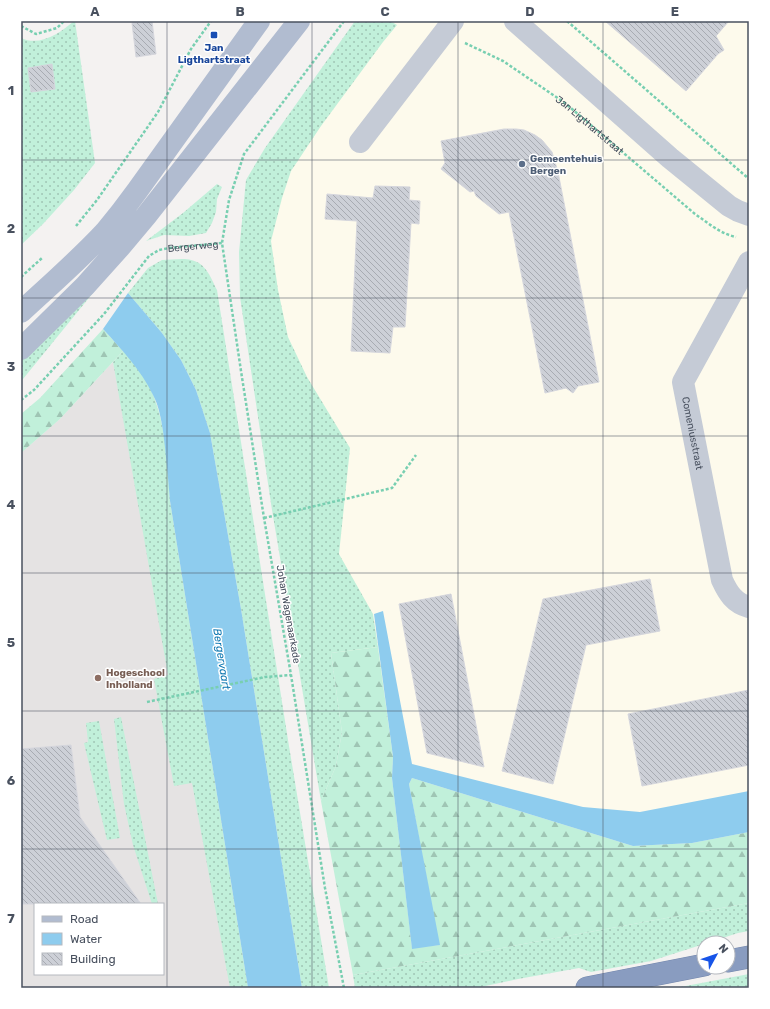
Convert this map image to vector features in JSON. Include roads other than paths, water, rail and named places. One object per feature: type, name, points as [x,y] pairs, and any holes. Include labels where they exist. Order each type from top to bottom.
[{"type":"highway","points":[[736,959],[749,956]]},
{"type":"highway","points":[[587,988],[696,967]]},
{"type":"main road","points":[[21,312],[67,270],[105,232],[137,191],[259,21]]},
{"type":"main road","points":[[21,349],[85,286],[120,247],[299,21]]},
{"type":"street","points":[[515,21],[670,158],[729,206],[749,215]]},
{"type":"street","points":[[360,142],[448,26]]},
{"type":"street","name":"Comeniusstraat","points":[[749,262],[682,382],[722,580],[727,591],[734,600],[744,606],[749,607]]},
{"type":"water","name":"Bergervaart","points":[[128,293],[162,333],[181,360],[196,390],[210,433],[241,609],[302,988],[248,988],[170,501],[161,417],[155,399],[143,377],[131,360],[103,329]]},
{"type":"water","points":[[383,611],[412,764],[583,807],[640,812],[749,791],[749,832],[692,843],[633,846],[412,778],[409,784],[440,945],[412,949],[392,778],[393,757],[374,614]]},
{"type":"place","name":"Jan Ligthartstraat","points":[[214,35]]},
{"type":"place","name":"Gemeentehuis Bergen","points":[[522,164]]},
{"type":"place","name":"Hogeschool Inholland","points":[[98,678]]}]
